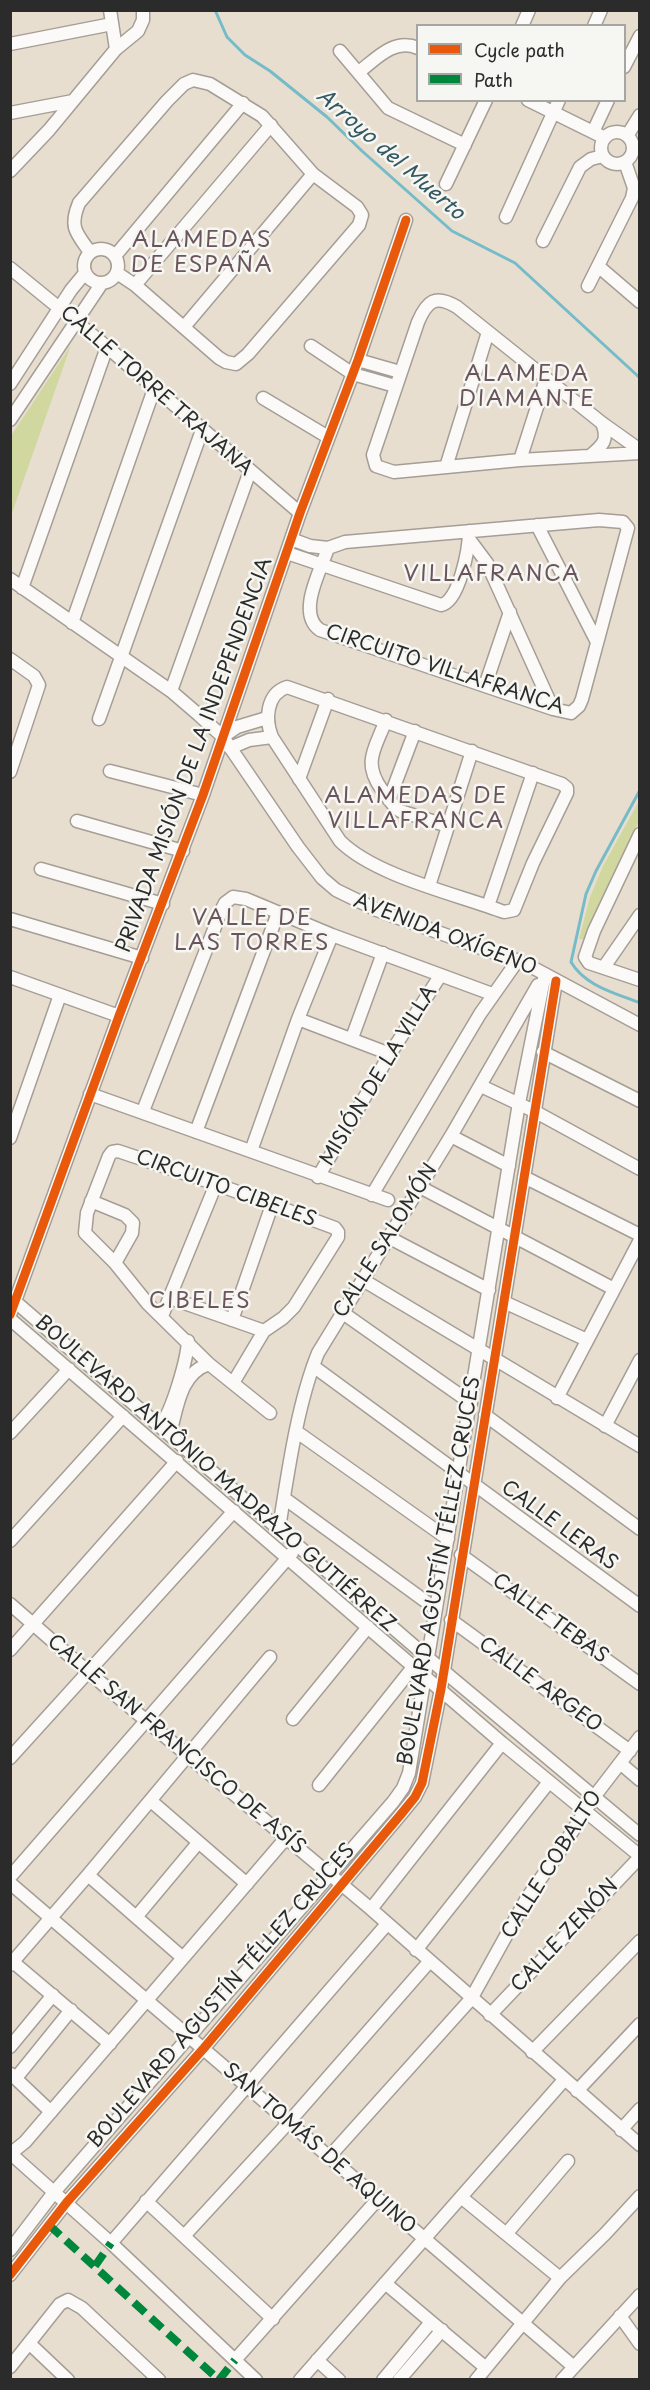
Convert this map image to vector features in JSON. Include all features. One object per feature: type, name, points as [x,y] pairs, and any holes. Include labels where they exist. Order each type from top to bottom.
[{"type":"street","points":[[110,10],[116,49]]},
{"type":"street","points":[[10,171],[116,49],[138,31],[144,20],[143,10]]},
{"type":"street","points":[[523,24],[529,10]]},
{"type":"street","points":[[595,24],[601,10]]},
{"type":"street","points":[[10,44],[112,24]]},
{"type":"street","points":[[626,62],[639,36]]},
{"type":"street","points":[[359,72],[393,46],[416,48]]},
{"type":"street","points":[[340,51],[388,108],[465,145]]},
{"type":"street","points":[[90,252],[75,230],[73,222],[79,203],[178,89],[188,81],[202,81],[243,103],[271,125],[313,174],[357,207],[362,215],[359,225],[248,354],[236,364],[219,358],[135,285],[117,273]]},
{"type":"street","points":[[10,113],[73,101]]},
{"type":"street","points":[[446,184],[485,102]]},
{"type":"street","points":[[532,102],[605,138]]},
{"type":"street","points":[[506,217],[558,102]]},
{"type":"street","points":[[592,132],[607,102]]},
{"type":"street","points":[[115,256],[243,103]]},
{"type":"street","points":[[588,286],[629,207],[634,188],[631,161],[633,141],[639,115]]},
{"type":"street","points":[[135,285],[271,125]]},
{"type":"street","points":[[631,161],[615,164],[603,156],[601,147],[605,138],[615,132],[633,141]]},
{"type":"street","points":[[543,241],[580,167],[591,159],[603,156]]},
{"type":"street","points":[[184,327],[313,174]]},
{"type":"street","points":[[629,207],[639,217]]},
{"type":"street","name":"PRIVADA MISIÓN DE LA INDEPENDENCIA","points":[[10,1317],[13,1300],[119,1016],[203,795],[227,743],[291,539],[353,374],[406,220]]},
{"type":"street","points":[[11,417],[102,283],[110,280],[117,273],[115,256],[103,249],[90,252],[84,262],[85,273],[92,280],[102,283]]},
{"type":"street","points":[[598,266],[639,302]]},
{"type":"street","name":"CALLE TORRE TRAJANA","points":[[10,268],[107,347],[300,513]]},
{"type":"street","points":[[10,384],[71,290],[85,273]]},
{"type":"street","points":[[435,300],[450,303],[639,452],[394,472],[376,466],[373,455],[422,312],[429,303],[435,300]]},
{"type":"street","points":[[446,467],[488,332]]},
{"type":"street","points":[[311,346],[353,374],[395,386]]},
{"type":"street","points":[[22,588],[107,347]]},
{"type":"street","points":[[358,360],[400,372]]},
{"type":"street","points":[[520,460],[546,379]]},
{"type":"street","points":[[72,623],[154,388]]},
{"type":"street","points":[[263,398],[328,437]]},
{"type":"street","points":[[590,456],[605,441],[602,423]]},
{"type":"street","points":[[99,719],[202,430]]},
{"type":"street","points":[[171,691],[250,471]]},
{"type":"street","name":"CIRCUITO VILLAFRANCA","points":[[291,539],[310,546],[328,548],[345,542],[469,535],[537,525],[610,520],[627,525],[626,542],[579,706],[571,713],[553,710],[327,633],[314,626],[309,616],[309,608],[328,548]]},
{"type":"street","points":[[537,525],[597,642]]},
{"type":"street","points":[[286,554],[434,604],[446,604],[451,600],[458,586],[469,535]]},
{"type":"street","points":[[469,535],[482,555],[510,612],[553,710]]},
{"type":"street","name":"AVENIDA OXÍGENO","points":[[10,579],[171,691],[227,743],[298,847],[322,878],[336,890],[377,910],[518,960],[639,1025]]},
{"type":"street","points":[[485,686],[510,612]]},
{"type":"street","points":[[10,659],[34,676],[39,685],[10,772]]},
{"type":"street","points":[[287,687],[328,699],[533,773],[567,788],[567,793],[533,863],[517,905],[509,912],[429,886],[377,867],[349,850],[340,841],[272,737],[267,718],[271,702],[276,694],[287,687]]},
{"type":"street","points":[[299,779],[328,699]]},
{"type":"street","points":[[227,743],[237,727],[267,718]]},
{"type":"street","points":[[386,720],[370,767],[374,779],[400,811],[448,826]]},
{"type":"street","points":[[10,729],[24,734]]},
{"type":"street","points":[[389,800],[415,731]]},
{"type":"street","points":[[227,743],[272,737]]},
{"type":"street","points":[[429,886],[472,751]]},
{"type":"street","points":[[110,771],[203,795]]},
{"type":"street","points":[[488,906],[533,773]]},
{"type":"street","points":[[77,821],[183,851]]},
{"type":"street","points":[[639,834],[586,952],[586,961],[639,980]]},
{"type":"street","points":[[41,869],[162,903]]},
{"type":"street","points":[[143,1111],[225,903],[233,897],[239,897],[332,935],[492,994]]},
{"type":"street","points":[[196,1132],[278,913]]},
{"type":"street","points":[[604,967],[639,915]]},
{"type":"street","name":"PRIVADA MISIÓN DE LA INDEPENDENCIA","points":[[10,919],[142,958]]},
{"type":"street","points":[[251,1152],[298,1019],[332,935]]},
{"type":"street","points":[[352,1038],[383,953]]},
{"type":"street","points":[[372,1195],[492,994],[518,960]]},
{"type":"street","name":"CALLE SALOMÓN","points":[[279,1528],[297,1432],[318,1353],[481,1086],[545,974]]},
{"type":"street","name":"BOULEVARD AGUSTÍN TÉLLEZ CRUCES","points":[[10,2250],[55,2191],[403,1788],[414,1754],[519,1103],[545,974]]},
{"type":"street","name":"MISIÓN DE LA VILLA","points":[[318,1177],[390,1054],[440,976]]},
{"type":"street","points":[[10,977],[119,1016]]},
{"type":"street","name":"BOULEVARD AGUSTÍN TÉLLEZ CRUCES","points":[[10,2275],[67,2202],[204,2048],[342,1885],[402,1813],[422,1783],[441,1689],[461,1554],[556,981]]},
{"type":"street","points":[[10,1138],[60,995]]},
{"type":"street","points":[[298,1019],[390,1054]]},
{"type":"street","points":[[543,1052],[639,1101]]},
{"type":"street","points":[[481,1086],[519,1103],[639,1169]]},
{"type":"street","points":[[90,1094],[388,1200]]},
{"type":"street","points":[[451,1136],[509,1166]]},
{"type":"street","name":"CIRCUITO CIBELES","points":[[233,1383],[264,1331],[294,1307],[343,1230],[216,1184],[118,1151],[112,1152],[91,1201],[85,1221],[85,1233],[115,1263],[148,1304],[209,1364],[270,1413]]},
{"type":"street","points":[[524,1177],[639,1234]]},
{"type":"street","points":[[162,1316],[216,1184]]},
{"type":"street","points":[[420,1187],[500,1227],[614,1289]]},
{"type":"street","points":[[91,1201],[125,1215],[133,1223],[132,1233],[115,1263]]},
{"type":"street","points":[[231,1320],[272,1205]]},
{"type":"street","points":[[388,1237],[489,1290]]},
{"type":"street","points":[[557,1398],[639,1240]]},
{"type":"street","points":[[363,1280],[639,1446]]},
{"type":"street","points":[[170,1298],[264,1331]]},
{"type":"street","name":"BOULEVARD ANTÔNIO MADRAZO GUTIÉRREZ","points":[[13,1300],[428,1658],[639,1835]]},
{"type":"street","points":[[504,1302],[586,1340]]},
{"type":"street","points":[[343,1313],[471,1403]]},
{"type":"street","name":"BOULEVARD ANTÔNIO MADRAZO GUTIÉRREZ","points":[[10,1317],[502,1743],[639,1856]]},
{"type":"street","points":[[165,1430],[188,1341]]},
{"type":"street","points":[[605,1426],[639,1360]]},
{"type":"street","points":[[165,1430],[187,1381],[195,1371],[209,1364]]},
{"type":"street","name":"CALLE LERAS","points":[[313,1366],[639,1606]]},
{"type":"street","points":[[10,1433],[69,1369]]},
{"type":"street","points":[[485,1415],[639,1529]]},
{"type":"street","points":[[10,1541],[123,1416]]},
{"type":"street","points":[[297,1432],[448,1539]]},
{"type":"street","points":[[10,1650],[177,1461]]},
{"type":"street","points":[[284,1498],[436,1609]]},
{"type":"street","points":[[10,1758],[234,1511]]},
{"type":"street","points":[[10,1877],[298,1545]]},
{"type":"street","name":"CALLE TEBAS","points":[[461,1554],[639,1684]]},
{"type":"street","name":"CALLE SAN FRANCISCO DE ASÍS","points":[[10,1604],[371,1909],[639,2145]]},
{"type":"street","name":"CALLE ARGEO","points":[[451,1620],[630,1750]]},
{"type":"street","points":[[293,1719],[368,1627]]},
{"type":"street","points":[[110,2044],[12,1963],[151,1801],[270,1657]]},
{"type":"street","points":[[319,1785],[414,1666]]},
{"type":"street","name":"CALLE COBALTO","points":[[330,2157],[471,1999],[527,1899],[594,1797],[639,1737]]},
{"type":"street","points":[[371,1909],[502,1743]]},
{"type":"street","points":[[620,1762],[639,1780]]},
{"type":"street","points":[[416,1950],[549,1782]]},
{"type":"street","points":[[151,1801],[248,1884]]},
{"type":"street","points":[[256,2379],[111,2242],[11,2153],[25,2142],[286,1838]]},
{"type":"street","points":[[137,1916],[198,1843]]},
{"type":"street","name":"CALLE ZENÓN","points":[[490,2015],[639,1856]]},
{"type":"street","points":[[88,1875],[183,1958]]},
{"type":"street","name":"SAN TOMÁS DE AQUINO","points":[[10,1883],[191,2036],[423,2240],[574,2367]]},
{"type":"street","points":[[111,2242],[387,1924]]},
{"type":"street","points":[[532,2052],[639,1941]]},
{"type":"street","points":[[184,2236],[289,2122],[429,1962]]},
{"type":"street","points":[[10,2047],[53,1995]]},
{"type":"street","points":[[51,2112],[13,2076],[71,2010]]},
{"type":"street","points":[[577,2091],[639,2024]]},
{"type":"street","points":[[20,2036],[37,2050]]},
{"type":"street","points":[[300,2379],[564,2080]]},
{"type":"street","points":[[621,2130],[639,2109]]},
{"type":"street","points":[[507,2234],[568,2161]]},
{"type":"street","points":[[476,2379],[560,2278],[605,2234],[639,2196]]},
{"type":"street","points":[[461,2197],[560,2278]]},
{"type":"street","points":[[236,2360],[378,2199]]},
{"type":"street","points":[[146,2201],[273,2319]]},
{"type":"street","points":[[385,2283],[486,2368]]},
{"type":"street","points":[[562,2379],[639,2295]]},
{"type":"street","points":[[10,2367],[60,2304],[71,2300],[159,2379]]},
{"type":"street","points":[[620,2316],[639,2344]]},
{"type":"street","points":[[383,2379],[436,2326]]},
{"type":"street","points":[[399,2379],[436,2326]]},
{"type":"street","points":[[29,2343],[68,2379]]},
{"type":"street","points":[[317,2360],[339,2379]]},
{"type":"green space","points":[[71,345],[11,516],[11,436]]},
{"type":"green space","points":[[639,801],[639,821],[615,870],[586,940],[579,939],[590,897],[603,866]]},
{"type":"waterway","name":"Arroyo del Muerto","points":[[215,10],[227,37],[245,55],[270,71],[327,117],[452,231],[515,263],[640,378]]},
{"type":"waterway","name":"Arroyo del Muerto","points":[[640,790],[586,894],[571,962],[592,983],[640,1003]]},
{"type":"marked path","points":[[49,2225],[219,2380],[235,2360]]},
{"type":"marked path","points":[[95,2266],[111,2243]]},
{"type":"cycle path","points":[[10,1315],[119,1016],[203,795],[300,513],[358,360],[406,220]]},
{"type":"cycle path","points":[[10,2275],[67,2202],[204,2048],[402,1813],[415,1797],[422,1783],[441,1689],[556,981]]},
{"type":"district","name":"ALAMEDAS DE ESPAÑA","points":[[202,254]]},
{"type":"district","name":"ALAMEDA DIAMANTE","points":[[527,388]]},
{"type":"district","name":"VILLAFRANCA","points":[[492,575]]},
{"type":"district","name":"ALAMEDAS DE VILLAFRANCA","points":[[416,810]]},
{"type":"district","name":"VALLE DE LAS TORRES","points":[[252,932]]},
{"type":"district","name":"CIBELES","points":[[200,1302]]}]
